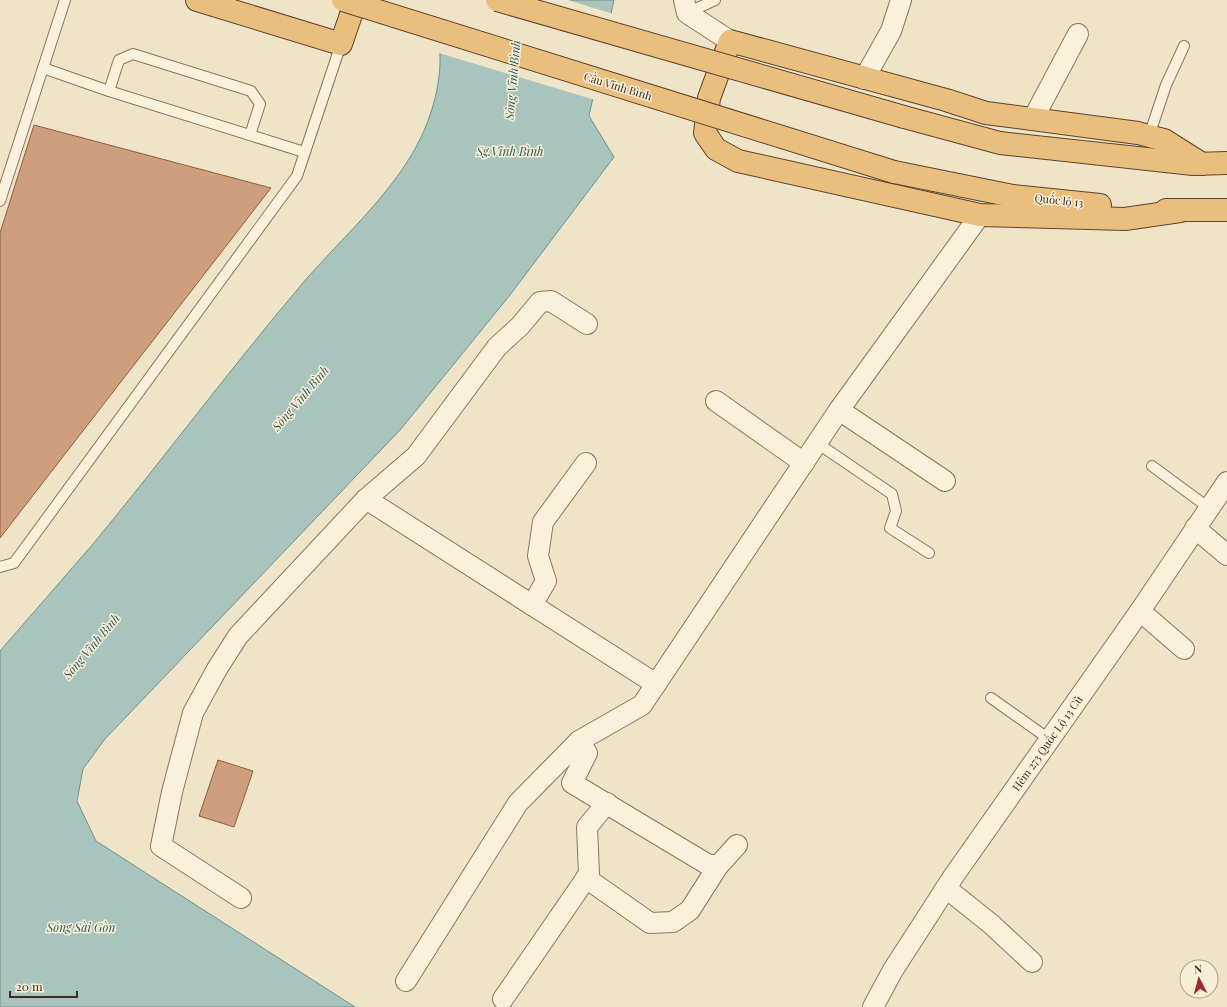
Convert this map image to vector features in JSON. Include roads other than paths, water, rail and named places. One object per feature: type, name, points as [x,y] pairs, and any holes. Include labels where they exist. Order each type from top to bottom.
[{"type":"highway","points":[[197,0],[341,44],[356,0]]},
{"type":"highway","name":"Cầu Vĩnh Bình","points":[[343,0],[894,172]]},
{"type":"highway","points":[[498,0],[904,117],[1000,143],[1202,164],[1227,163]]},
{"type":"highway","points":[[1180,212],[1125,219],[980,215],[738,161],[716,149],[705,133],[710,98],[715,79],[730,41],[986,113],[1148,136],[1164,140],[1202,164]]},
{"type":"highway","name":"Quốc lộ 13","points":[[894,172],[1013,196],[1180,212],[1227,210]]},
{"type":"street","points":[[864,78],[891,32],[901,0]]},
{"type":"street","points":[[685,7],[730,41]]},
{"type":"street","points":[[1033,120],[1078,34]]},
{"type":"street","points":[[406,981],[518,803],[579,741],[642,705],[839,410],[980,215]]},
{"type":"street","points":[[241,898],[161,846],[172,792],[194,713],[217,669],[238,636],[366,499],[416,456],[497,347],[520,326],[540,302],[551,301],[587,324]]},
{"type":"street","points":[[716,401],[804,462]]},
{"type":"street","points":[[839,410],[945,481]]},
{"type":"street","points":[[532,605],[546,581],[538,556],[543,522],[586,463]]},
{"type":"street","name":"Hẻm 273 Quốc Lộ 13 Cũ","points":[[873,1007],[893,970],[946,888],[1140,610],[1227,482]]},
{"type":"street","points":[[366,499],[656,684]]},
{"type":"street","points":[[1195,528],[1227,555]]},
{"type":"street","points":[[1140,610],[1184,649]]},
{"type":"street","points":[[579,741],[587,753],[572,782],[707,864],[718,866]]},
{"type":"street","points":[[503,999],[589,874],[587,827],[607,803]]},
{"type":"street","points":[[586,878],[650,923],[673,922],[690,910],[718,866],[737,845]]},
{"type":"street","points":[[946,888],[991,924],[1032,962]]},
{"type":"lane","points":[[0,201],[64,0]]},
{"type":"lane","points":[[685,7],[715,0]]},
{"type":"lane","points":[[0,567],[14,563],[19,557],[297,176],[341,44]]},
{"type":"lane","points":[[1148,136],[1166,86],[1184,46]]},
{"type":"lane","points":[[109,91],[119,60],[133,54],[140,56],[251,91],[260,104],[250,135]]},
{"type":"lane","points":[[43,68],[109,91],[304,152]]},
{"type":"lane","points":[[817,442],[892,494],[896,510],[890,528],[929,553]]},
{"type":"lane","points":[[1152,466],[1209,508]]},
{"type":"lane","points":[[990,698],[1049,739]]},
{"type":"water","name":"Sg.Vĩnh Bình","points":[[427,0],[614,0],[589,116],[614,157],[510,295],[401,429],[105,739],[83,769],[77,801],[96,841],[355,1007],[0,1007],[0,651],[93,544],[249,348],[302,284],[371,209],[402,169],[416,148],[432,110],[439,78],[440,47],[433,16]]},
{"type":"water label","name":"Sông Vĩnh Bình","points":[[512,80]]},
{"type":"water label","name":"Sông Vĩnh Bình","points":[[300,398]]},
{"type":"water label","name":"Sông Vĩnh Bình","points":[[91,646]]},
{"type":"water label","name":"Sông Sài Gòn","points":[[81,927]]}]
